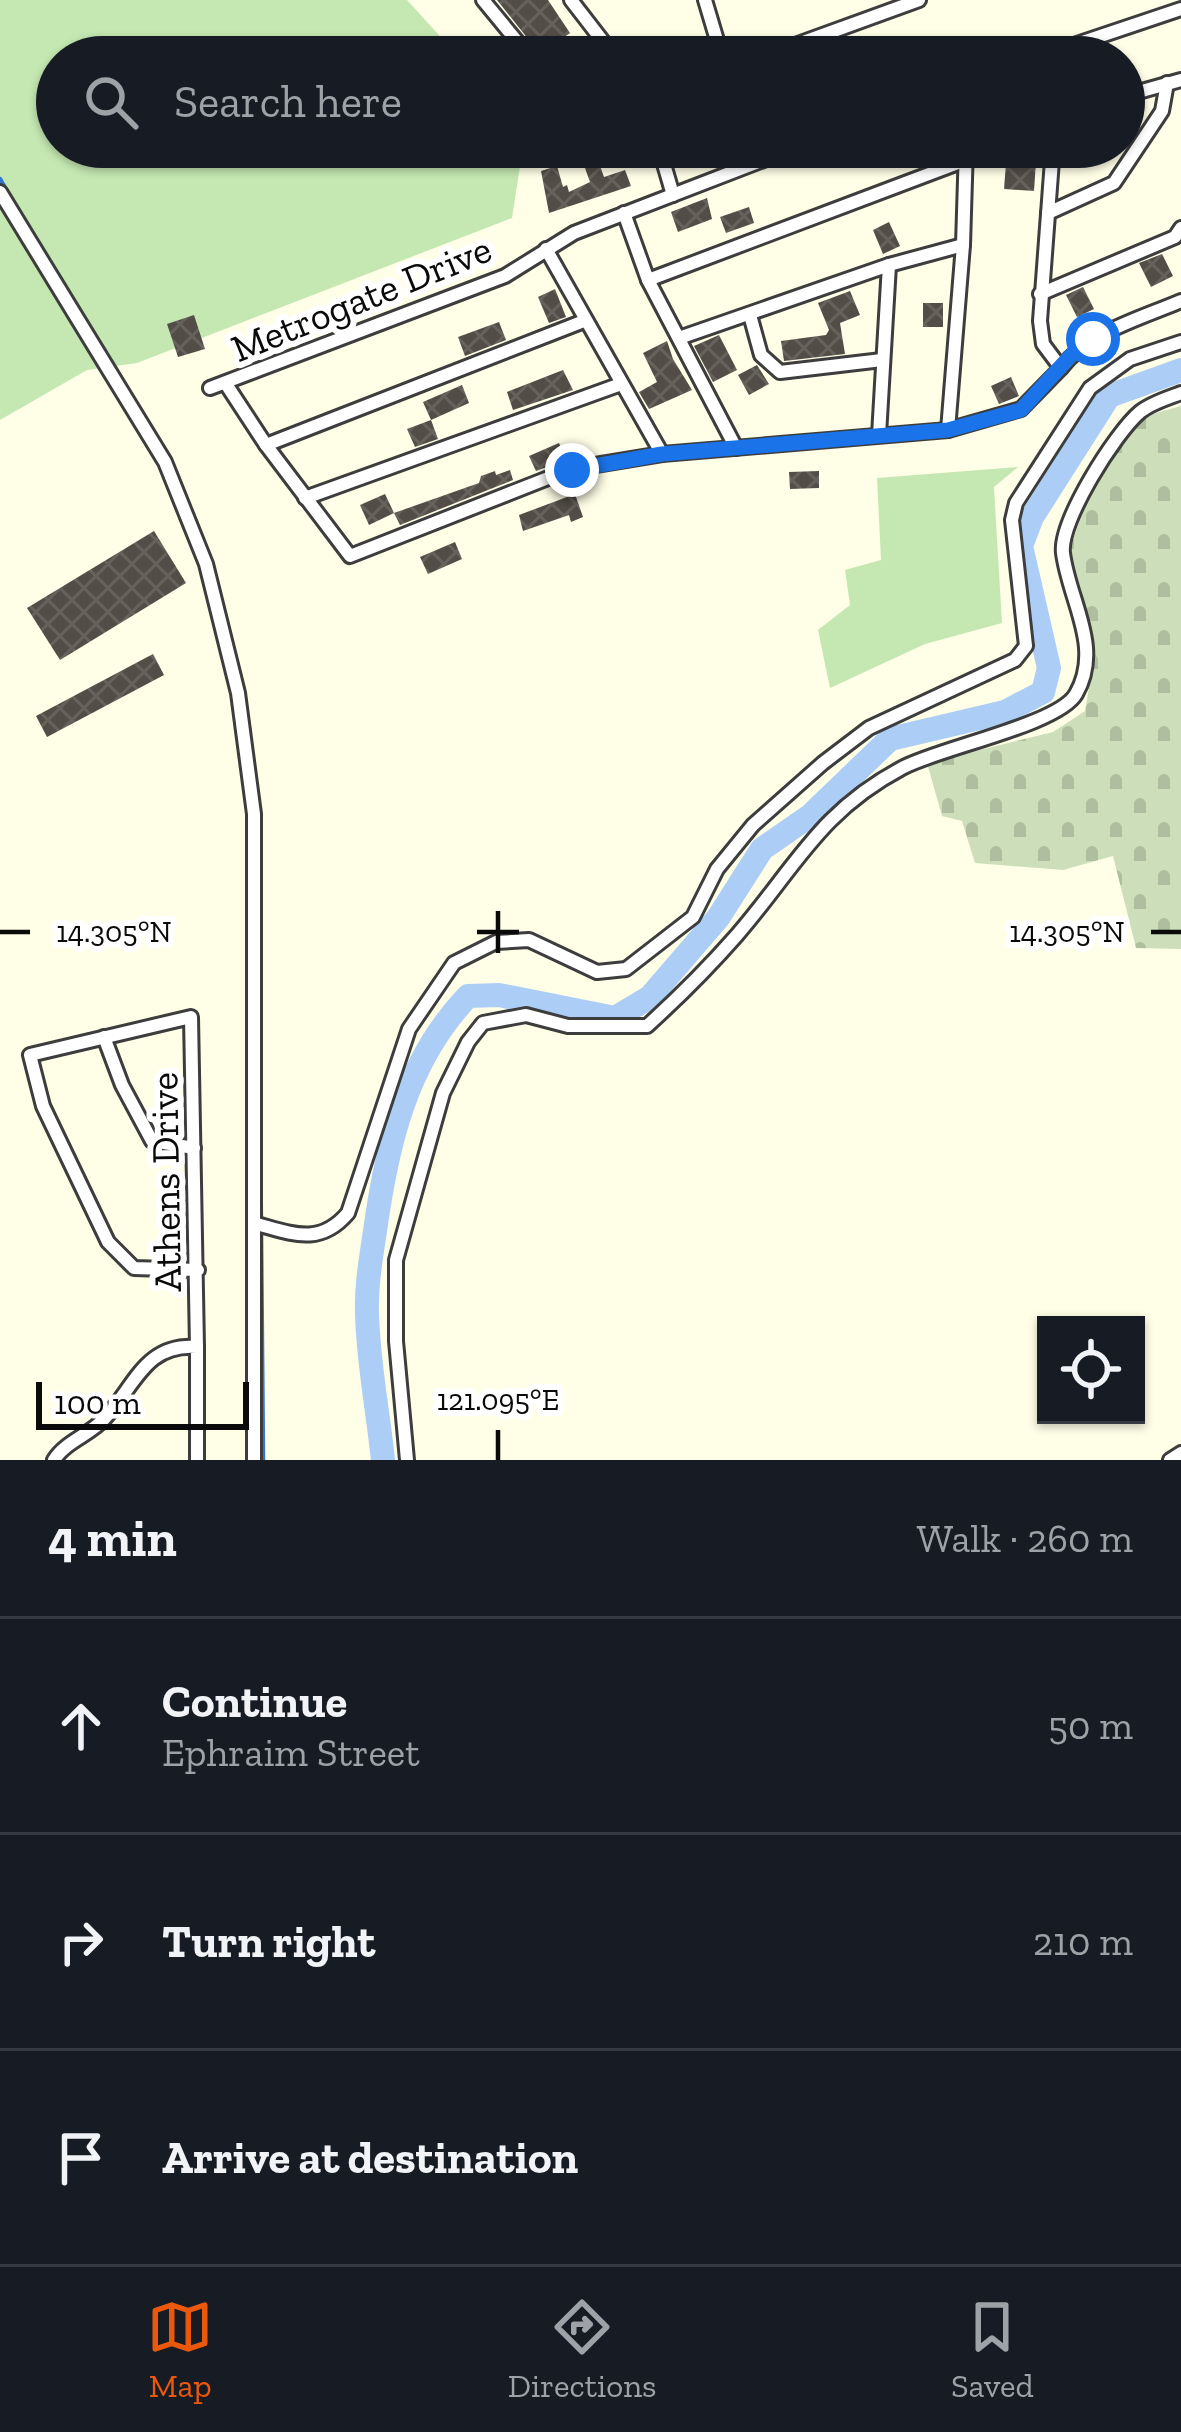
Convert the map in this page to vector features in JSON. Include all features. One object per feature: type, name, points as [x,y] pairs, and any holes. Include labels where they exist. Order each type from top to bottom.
[{"type":"street","points":[[482,0],[512,36]]},
{"type":"street","points":[[571,0],[599,36]]},
{"type":"street","points":[[705,0],[716,36]]},
{"type":"street","points":[[820,36],[919,0]]},
{"type":"street","points":[[1107,36],[1181,9]]},
{"type":"street","points":[[1145,90],[1174,81]]},
{"type":"street","points":[[1145,137],[1174,81]]},
{"type":"street","points":[[665,168],[673,195]]},
{"type":"street","name":"Metrogate Drive","points":[[210,388],[505,276],[546,249],[624,213],[743,168]]},
{"type":"street","points":[[648,280],[928,168]]},
{"type":"street","points":[[948,430],[966,168]]},
{"type":"street","points":[[1051,168],[1040,294],[1043,344],[1061,368]]},
{"type":"street","points":[[1048,213],[1114,183],[1124,168]]},
{"type":"street","points":[[0,192],[165,462],[206,564],[228,650],[246,740],[254,814],[254,1460]]},
{"type":"street","points":[[624,213],[648,280],[736,448]]},
{"type":"street","points":[[1040,294],[1175,237],[1181,228]]},
{"type":"street","points":[[679,338],[889,265],[963,245]]},
{"type":"street","points":[[546,249],[662,454]]},
{"type":"street","points":[[880,435],[889,265]]},
{"type":"street","points":[[226,384],[350,556],[572,470],[662,454],[948,430],[1021,410],[1074,352],[1093,339],[1181,301]]},
{"type":"street","points":[[750,315],[761,355],[780,372],[883,360]]},
{"type":"street","points":[[266,445],[584,321]]},
{"type":"street","points":[[256,1223],[315,1237],[348,1213],[409,1029],[454,964],[496,942],[529,940],[597,972],[626,969],[693,917],[716,869],[753,825],[823,764],[869,728],[1015,660],[1026,646],[1012,520],[1016,502],[1090,388],[1130,359],[1181,342]]},
{"type":"street","points":[[305,498],[621,384]]},
{"type":"street","points":[[407,1460],[396,1341],[396,1260],[442,1094],[468,1042],[483,1023],[526,1016],[568,1026],[647,1025],[740,932],[808,841],[859,793],[906,765],[1040,718],[1073,700],[1089,653],[1063,544],[1096,464],[1140,412],[1181,393]]},
{"type":"street","name":"Athens Drive","points":[[104,1037],[191,1017],[197,1460]]},
{"type":"street","points":[[194,1148],[152,1141],[104,1037],[30,1055],[44,1106],[108,1242],[134,1268],[198,1270]]},
{"type":"street","name":"Athens Drive","points":[[54,1460],[67,1445],[103,1421],[156,1354],[197,1347]]},
{"type":"street","points":[[1170,1460],[1181,1454]]},
{"type":"green space","points":[[0,0],[407,0],[440,36],[36,36],[36,168],[520,168],[512,218],[137,363],[87,370],[0,420]]},
{"type":"green space","points":[[1181,406],[1181,949],[1136,948],[1113,856],[1063,870],[975,863],[962,821],[942,816],[927,763],[1053,732],[1085,711],[1095,653],[1068,553],[1100,465],[1149,415]]},
{"type":"green space","points":[[1018,467],[994,487],[1002,623],[925,644],[830,688],[818,630],[850,605],[845,570],[881,560],[877,478]]},
{"type":"building","points":[[497,0],[548,0],[570,33],[526,36]]},
{"type":"building","points":[[558,168],[569,192],[590,182],[585,168],[601,168],[604,177],[625,170],[631,186],[549,213],[541,171]]},
{"type":"building","points":[[1006,168],[1036,168],[1034,191],[1004,189]]},
{"type":"building","points":[[707,198],[712,219],[678,232],[671,212]]},
{"type":"building","points":[[749,207],[754,223],[726,233],[720,217]]},
{"type":"building","points":[[889,222],[900,246],[883,254],[873,230]]},
{"type":"building","points":[[1162,254],[1173,276],[1151,287],[1139,263]]},
{"type":"building","points":[[389,280],[398,300],[377,309],[368,289]]},
{"type":"building","points":[[1083,287],[1094,309],[1077,317],[1066,295]]},
{"type":"building","points":[[555,289],[566,317],[549,323],[538,297]]},
{"type":"building","points":[[850,291],[860,315],[840,323],[845,354],[784,361],[781,341],[826,335],[829,330],[818,303]]},
{"type":"building","points":[[923,303],[943,303],[943,327],[923,327]]},
{"type":"building","points":[[194,315],[205,349],[178,357],[167,324]]},
{"type":"building","points":[[499,322],[506,340],[465,356],[458,337]]},
{"type":"building","points":[[270,330],[280,350],[242,365],[234,346]]},
{"type":"building","points":[[719,335],[737,370],[713,382],[694,346]]},
{"type":"building","points":[[667,341],[692,390],[649,409],[639,392],[657,382],[643,353]]},
{"type":"building","points":[[757,365],[769,384],[749,395],[738,375]]},
{"type":"building","points":[[563,370],[573,390],[513,410],[507,392]]},
{"type":"building","points":[[1011,377],[1019,396],[999,404],[991,386]]},
{"type":"building","points":[[462,385],[469,403],[431,420],[423,402]]},
{"type":"building","points":[[431,420],[438,439],[415,447],[407,429]]},
{"type":"building","points":[[559,443],[566,460],[536,471],[529,456]]},
{"type":"building","points":[[510,470],[513,480],[400,525],[394,513],[479,483],[481,476]]},
{"type":"building","points":[[819,471],[819,488],[790,489],[789,472]]},
{"type":"building","points":[[385,494],[394,513],[369,525],[360,505]]},
{"type":"building","points":[[575,494],[583,517],[571,522],[569,515],[523,531],[519,515]]},
{"type":"building","points":[[154,531],[186,583],[60,660],[27,608]]},
{"type":"building","points":[[455,542],[462,559],[428,574],[420,557]]},
{"type":"building","points":[[153,654],[164,675],[47,737],[36,716]]},
{"type":"waterway","points":[[0,179],[18,211]]},
{"type":"waterway","points":[[383,1460],[368,1331],[372,1251],[386,1167],[403,1105],[414,1076],[447,1021],[468,996],[499,995],[615,1018],[650,997],[718,918],[762,849],[811,815],[890,739],[1005,712],[1043,692],[1049,668],[1021,546],[1032,517],[1109,396],[1181,370]]},
{"type":"waterway","points":[[260,1116],[263,1460]]},
{"type":"route","points":[[572,470],[662,454],[948,430],[1021,410],[1074,352],[1093,339]]}]
